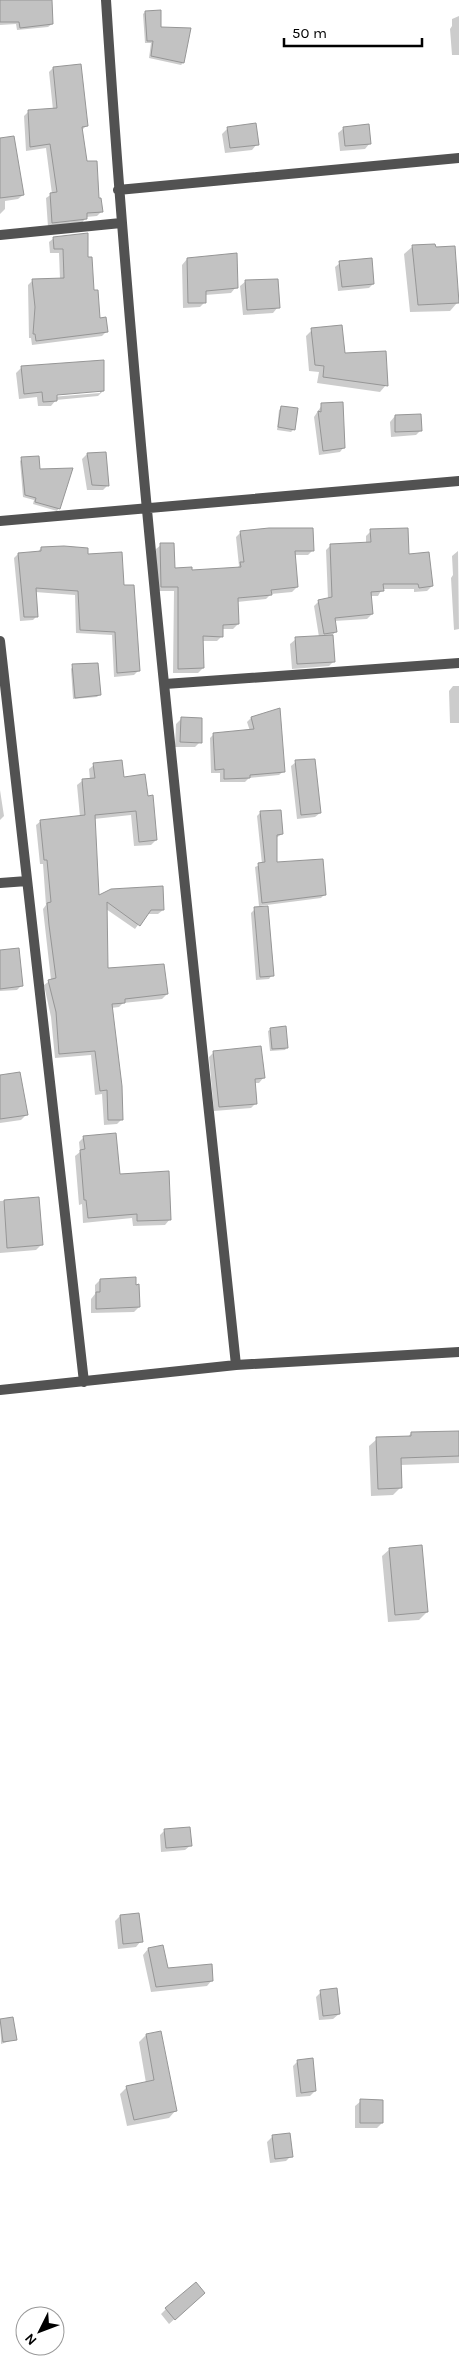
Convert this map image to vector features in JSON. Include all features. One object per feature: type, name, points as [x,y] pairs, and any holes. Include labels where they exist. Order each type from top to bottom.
[{"type":"street","points":[[106,0],[118,190],[146,508],[236,1365]]},
{"type":"street","points":[[118,190],[459,158]]},
{"type":"street","points":[[0,235],[121,223]]},
{"type":"street","points":[[0,521],[459,481]]},
{"type":"street","points":[[0,641],[84,1382]]},
{"type":"street","points":[[165,684],[459,663]]},
{"type":"street","points":[[0,883],[27,881]]},
{"type":"street","points":[[0,1390],[236,1365],[459,1352]]},
{"type":"building","points":[[0,0],[52,0],[53,24],[20,28],[19,22],[0,22]]},
{"type":"building","points":[[161,10],[161,27],[191,28],[184,63],[151,56],[153,41],[147,41],[145,11]]},
{"type":"building","points":[[81,64],[88,126],[82,127],[87,161],[97,161],[99,198],[101,198],[103,212],[87,213],[87,219],[52,223],[50,193],[57,192],[50,144],[30,147],[28,110],[57,108],[53,67]]},
{"type":"building","points":[[256,123],[259,145],[230,148],[227,127]]},
{"type":"building","points":[[369,124],[371,144],[345,146],[343,127]]},
{"type":"building","points":[[14,136],[24,195],[0,198],[0,138]]},
{"type":"building","points":[[88,233],[88,257],[92,257],[94,290],[98,290],[100,318],[106,317],[108,332],[36,341],[35,334],[33,334],[35,307],[32,279],[64,278],[63,249],[54,249],[53,237]]},
{"type":"building","points":[[435,244],[436,247],[455,246],[459,303],[418,305],[412,245]]},
{"type":"building","points":[[237,253],[238,288],[206,291],[206,303],[188,303],[187,258]]},
{"type":"building","points":[[372,258],[374,284],[342,287],[339,261]]},
{"type":"building","points":[[278,279],[280,308],[247,310],[245,280]]},
{"type":"building","points":[[342,325],[345,353],[386,351],[388,386],[323,377],[324,366],[315,365],[311,328]]},
{"type":"building","points":[[104,360],[104,391],[57,395],[57,401],[43,402],[42,392],[24,394],[21,366]]},
{"type":"building","points":[[343,402],[345,448],[323,451],[318,411],[321,412],[321,403]]},
{"type":"building","points":[[281,406],[298,408],[295,430],[278,427]]},
{"type":"building","points":[[421,414],[422,431],[395,432],[395,415]]},
{"type":"building","points":[[106,452],[109,486],[92,485],[87,453]]},
{"type":"building","points":[[39,456],[40,469],[73,468],[60,509],[35,502],[36,498],[25,495],[21,457]]},
{"type":"building","points":[[269,528],[313,528],[314,551],[295,551],[298,587],[271,590],[272,595],[238,598],[239,624],[223,625],[223,637],[203,636],[204,668],[178,669],[178,587],[161,587],[160,543],[174,543],[175,568],[192,567],[192,570],[241,567],[240,562],[244,562],[240,531]]},
{"type":"building","points":[[408,528],[409,554],[429,552],[433,586],[419,588],[418,584],[383,584],[384,591],[371,592],[373,614],[335,618],[337,632],[324,634],[318,600],[332,597],[330,544],[371,542],[370,529]]},
{"type":"building","points":[[41,547],[88,548],[88,554],[122,552],[124,585],[134,585],[140,671],[117,673],[115,632],[80,630],[78,591],[36,588],[38,617],[24,617],[18,553],[41,551]]},
{"type":"building","points":[[333,635],[335,662],[297,664],[295,637]]},
{"type":"building","points":[[98,663],[101,695],[75,698],[72,664]]},
{"type":"building","points":[[280,708],[285,772],[250,775],[250,778],[224,779],[224,769],[215,770],[213,733],[254,729],[251,717]]},
{"type":"building","points":[[181,717],[202,718],[202,743],[180,742]]},
{"type":"building","points":[[315,759],[321,813],[301,815],[295,760]]},
{"type":"building","points":[[122,760],[124,777],[145,774],[148,796],[153,795],[157,840],[139,842],[136,811],[95,815],[99,895],[111,889],[163,886],[164,910],[151,910],[140,926],[107,902],[108,968],[164,964],[168,994],[125,999],[125,1003],[112,1004],[122,1086],[123,1120],[108,1120],[107,1090],[100,1091],[95,1051],[59,1054],[56,1012],[48,980],[56,978],[47,903],[51,902],[47,860],[44,860],[40,820],[85,815],[82,779],[95,778],[93,763]]},
{"type":"building","points":[[281,810],[283,834],[277,835],[277,862],[323,859],[326,895],[262,903],[258,863],[265,862],[260,811]]},
{"type":"building","points":[[268,906],[274,976],[260,977],[254,907]]},
{"type":"building","points":[[19,948],[23,986],[0,989],[0,950]]},
{"type":"building","points":[[286,1026],[288,1048],[272,1049],[270,1028]]},
{"type":"building","points":[[261,1046],[265,1078],[255,1079],[257,1104],[219,1107],[213,1051]]},
{"type":"building","points":[[20,1072],[28,1115],[0,1119],[0,1075]]},
{"type":"building","points":[[116,1133],[120,1174],[169,1171],[171,1220],[137,1221],[137,1214],[88,1218],[86,1200],[84,1200],[80,1150],[85,1149],[83,1136]]},
{"type":"building","points":[[39,1197],[43,1245],[7,1248],[4,1200]]},
{"type":"building","points":[[136,1277],[136,1285],[139,1284],[140,1307],[96,1309],[96,1292],[100,1292],[100,1279]]},
{"type":"building","points":[[459,1431],[459,1456],[401,1458],[402,1488],[378,1489],[376,1437],[411,1436],[411,1432]]},
{"type":"building","points":[[422,1545],[428,1612],[395,1615],[389,1548]]},
{"type":"building","points":[[190,1827],[192,1846],[166,1848],[164,1829]]},
{"type":"building","points":[[139,1913],[143,1942],[123,1944],[120,1915]]},
{"type":"building","points":[[163,1945],[168,1968],[212,1964],[213,1981],[156,1987],[148,1948]]},
{"type":"building","points":[[337,1988],[340,2014],[323,2016],[320,1990]]},
{"type":"building","points":[[13,2017],[17,2040],[3,2042],[0,2019]]},
{"type":"building","points":[[161,2031],[177,2111],[134,2120],[126,2086],[154,2080],[146,2034]]},
{"type":"building","points":[[313,2058],[316,2091],[301,2093],[297,2060]]},
{"type":"building","points":[[360,2099],[383,2100],[383,2123],[360,2123]]},
{"type":"building","points":[[290,2133],[293,2157],[275,2159],[272,2135]]},
{"type":"building","points":[[196,2282],[205,2293],[175,2320],[165,2308]]}]
